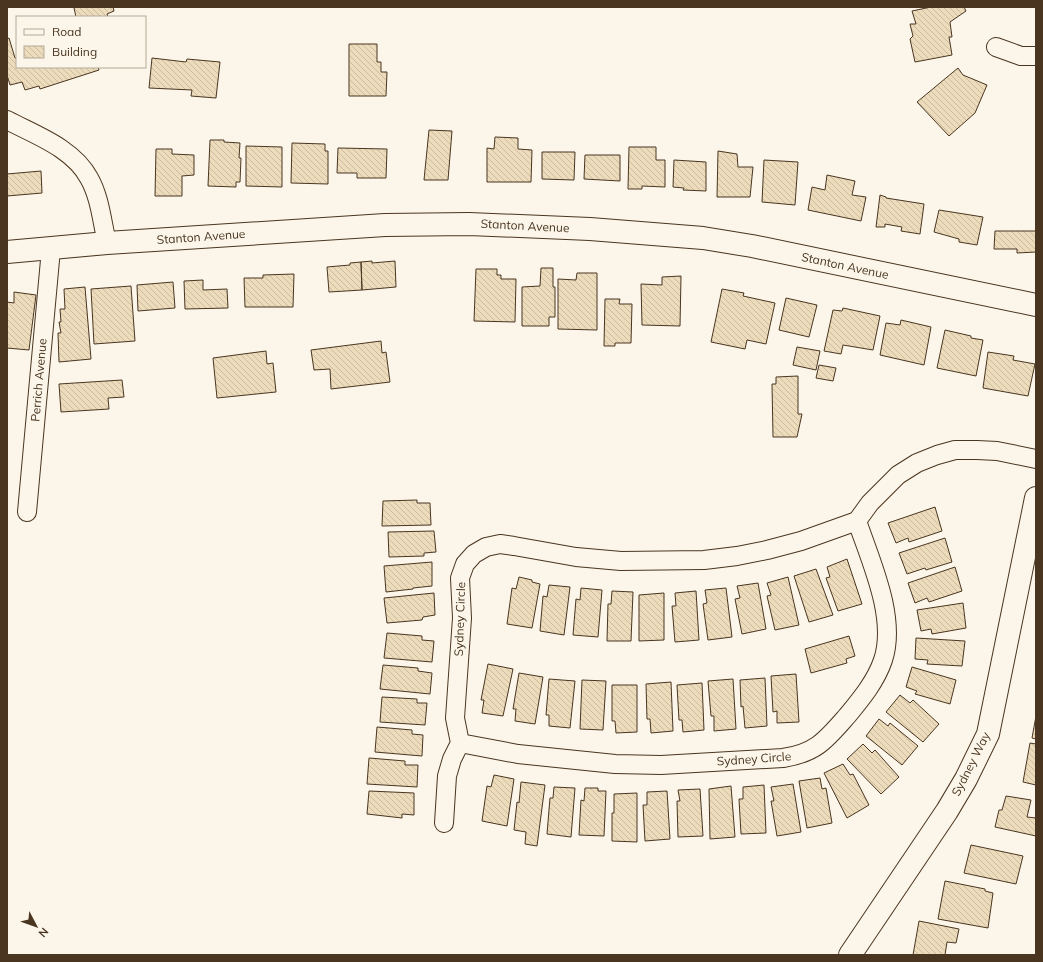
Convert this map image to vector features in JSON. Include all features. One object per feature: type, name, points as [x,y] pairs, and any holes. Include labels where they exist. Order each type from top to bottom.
[{"type":"street","points":[[996,47],[1021,56],[1036,56]]},
{"type":"street","points":[[7,120],[66,152],[80,166],[89,178],[95,191],[107,243]]},
{"type":"street","name":"Stanton Avenue","points":[[7,252],[107,243],[385,225],[469,224],[703,238],[752,246],[1036,305]]},
{"type":"street","name":"Perrich Avenue","points":[[27,512],[51,248]]},
{"type":"street","points":[[857,522],[870,503],[898,475],[917,463],[937,455],[955,450],[977,450],[998,451],[1036,459]]},
{"type":"street","name":"Sydney Way","points":[[850,955],[947,810],[966,778],[988,734],[1036,498]]},
{"type":"street","name":"Sydney Circle","points":[[857,522],[884,602],[887,620],[887,642],[883,660],[875,678],[863,697],[826,739],[813,749],[799,755],[783,758],[661,765],[615,764],[518,754],[460,743],[455,718],[462,618],[460,578],[465,564],[474,554],[486,547],[500,544],[576,557],[621,561],[704,560],[767,550],[801,541],[857,522]]},
{"type":"street","points":[[444,823],[447,776],[452,759],[460,743]]},
{"type":"building","points":[[113,7],[114,11],[107,14],[108,16],[76,16],[74,8]]},
{"type":"building","points":[[931,7],[964,7],[966,11],[950,22],[952,37],[949,37],[952,55],[915,62],[910,39],[913,36],[910,24],[916,24],[912,11]]},
{"type":"building","points":[[9,38],[16,58],[16,68],[98,68],[99,70],[40,89],[39,86],[25,90],[22,82],[10,85],[7,75],[7,39]]},
{"type":"building","points":[[349,44],[377,44],[377,62],[381,62],[381,72],[387,72],[386,96],[349,96]]},
{"type":"building","points":[[152,58],[186,62],[187,59],[220,62],[216,98],[191,96],[192,90],[149,88]]},
{"type":"building","points":[[958,68],[963,75],[987,85],[975,113],[949,136],[917,102]]},
{"type":"building","points":[[429,130],[452,131],[448,180],[424,180]]},
{"type":"building","points":[[495,137],[518,138],[518,149],[532,150],[531,182],[487,182],[487,148],[494,149]]},
{"type":"building","points":[[210,140],[224,140],[224,142],[240,143],[240,182],[236,182],[236,187],[208,186]]},
{"type":"building","points":[[292,143],[325,144],[325,151],[328,151],[328,184],[291,183]]},
{"type":"building","points":[[246,146],[282,147],[282,187],[246,186]]},
{"type":"building","points":[[629,147],[656,147],[656,160],[665,160],[665,187],[642,186],[642,189],[628,189]]},
{"type":"building","points":[[338,148],[387,149],[386,178],[357,178],[357,173],[337,173]]},
{"type":"building","points":[[156,149],[172,149],[172,154],[194,155],[194,175],[182,176],[182,196],[155,196]]},
{"type":"building","points":[[718,151],[737,154],[738,167],[753,167],[750,197],[717,197]]},
{"type":"building","points":[[542,152],[575,152],[574,180],[542,179]]},
{"type":"building","points":[[585,155],[620,155],[620,181],[584,179]]},
{"type":"building","points":[[674,160],[706,162],[706,191],[683,190],[684,188],[673,187]]},
{"type":"building","points":[[764,160],[798,162],[795,205],[762,202]]},
{"type":"building","points":[[41,171],[42,193],[7,196],[7,174]]},
{"type":"building","points":[[827,175],[855,181],[852,195],[866,197],[861,221],[808,210],[812,187],[825,190]]},
{"type":"building","points":[[880,195],[886,198],[924,204],[920,234],[901,231],[902,227],[885,224],[885,227],[876,227]]},
{"type":"building","points":[[939,210],[983,217],[977,245],[959,242],[959,239],[934,232]]},
{"type":"building","points":[[995,231],[1036,231],[1036,252],[1017,253],[1017,249],[994,249]]},
{"type":"building","points":[[372,261],[372,263],[395,261],[396,287],[362,290],[361,262]]},
{"type":"building","points":[[361,262],[362,290],[329,292],[327,267],[350,265],[350,263]]},
{"type":"building","points":[[541,268],[553,268],[553,287],[555,287],[555,317],[549,317],[549,326],[522,326],[522,287],[540,286]]},
{"type":"building","points":[[476,269],[497,269],[497,275],[501,275],[501,279],[516,279],[515,322],[474,321]]},
{"type":"building","points":[[577,273],[597,273],[597,330],[558,329],[558,279],[576,280]]},
{"type":"building","points":[[294,274],[293,307],[245,307],[244,278],[263,278],[263,275]]},
{"type":"building","points":[[681,276],[680,326],[642,325],[641,284],[662,285],[662,277]]},
{"type":"building","points":[[203,280],[203,290],[227,289],[228,308],[185,309],[184,281]]},
{"type":"building","points":[[173,282],[175,308],[138,311],[137,285]]},
{"type":"building","points":[[131,286],[135,341],[94,344],[91,289]]},
{"type":"building","points":[[85,287],[91,359],[59,362],[58,333],[61,333],[59,322],[61,322],[60,309],[65,309],[64,289]]},
{"type":"building","points":[[722,289],[744,293],[743,296],[775,303],[766,344],[747,340],[745,349],[711,342]]},
{"type":"building","points":[[14,292],[36,295],[29,350],[7,348],[7,302],[14,303]]},
{"type":"building","points":[[786,298],[817,305],[809,337],[779,330]]},
{"type":"building","points":[[605,299],[620,299],[619,304],[632,304],[631,343],[615,343],[615,346],[604,346]]},
{"type":"building","points":[[843,308],[880,316],[873,350],[843,345],[841,354],[824,351],[833,310],[842,311]]},
{"type":"building","points":[[901,320],[931,327],[924,365],[880,355],[886,323],[900,325]]},
{"type":"building","points":[[945,330],[983,340],[976,376],[937,368]]},
{"type":"building","points":[[381,341],[382,353],[386,352],[390,382],[331,389],[330,369],[314,370],[311,350]]},
{"type":"building","points":[[797,347],[820,351],[816,370],[793,365]]},
{"type":"building","points":[[266,351],[267,364],[273,363],[276,392],[217,398],[213,358]]},
{"type":"building","points":[[988,352],[1014,356],[1013,360],[1035,364],[1028,396],[983,388]]},
{"type":"building","points":[[819,365],[836,368],[833,381],[816,378]]},
{"type":"building","points":[[798,376],[798,414],[802,414],[797,437],[773,437],[772,384],[776,384],[776,377]]},
{"type":"building","points":[[122,380],[124,397],[108,398],[109,409],[61,412],[59,384]]},
{"type":"building","points":[[417,500],[417,503],[430,503],[431,525],[382,526],[383,501]]},
{"type":"building","points":[[935,507],[942,531],[909,542],[908,538],[896,543],[888,523]]},
{"type":"building","points":[[434,531],[436,552],[424,553],[424,556],[389,557],[388,532]]},
{"type":"building","points":[[945,538],[952,562],[907,574],[899,553]]},
{"type":"building","points":[[847,559],[862,604],[838,611],[826,578],[830,577],[827,567]]},
{"type":"building","points":[[432,562],[432,586],[386,592],[384,566]]},
{"type":"building","points":[[955,567],[962,591],[929,602],[927,598],[915,603],[908,583]]},
{"type":"building","points":[[816,569],[833,615],[809,622],[794,576]]},
{"type":"building","points":[[519,577],[532,580],[532,582],[540,584],[532,628],[507,624],[512,588],[516,589]]},
{"type":"building","points":[[788,577],[799,625],[775,630],[767,596],[771,595],[767,583]]},
{"type":"building","points":[[758,583],[766,629],[742,634],[735,599],[740,598],[737,586]]},
{"type":"building","points":[[549,585],[570,587],[564,635],[540,631],[543,596],[547,597]]},
{"type":"building","points":[[581,588],[602,590],[598,637],[573,635],[576,599],[580,600]]},
{"type":"building","points":[[726,588],[732,637],[708,640],[703,604],[707,603],[705,590]]},
{"type":"building","points":[[612,591],[633,592],[631,641],[607,641],[608,604],[611,604]]},
{"type":"building","points":[[696,591],[699,640],[675,642],[672,606],[676,606],[675,593]]},
{"type":"building","points":[[434,593],[435,615],[423,617],[422,620],[387,623],[384,598]]},
{"type":"building","points":[[664,593],[664,640],[639,641],[639,595]]},
{"type":"building","points":[[963,603],[966,628],[932,634],[931,629],[921,631],[917,610]]},
{"type":"building","points":[[387,633],[422,636],[422,640],[434,641],[432,662],[384,658]]},
{"type":"building","points":[[849,636],[855,656],[846,659],[847,663],[811,673],[805,649]]},
{"type":"building","points":[[916,638],[965,641],[962,666],[927,664],[928,660],[915,659]]},
{"type":"building","points":[[488,664],[513,669],[503,716],[482,713],[484,700],[481,700]]},
{"type":"building","points":[[383,665],[418,668],[418,671],[432,673],[430,694],[380,689]]},
{"type":"building","points":[[912,667],[956,680],[950,704],[915,694],[917,691],[906,687]]},
{"type":"building","points":[[519,673],[543,677],[535,724],[515,721],[516,709],[513,709]]},
{"type":"building","points":[[796,674],[799,722],[777,723],[777,711],[773,712],[771,676]]},
{"type":"building","points":[[765,678],[767,726],[745,728],[743,706],[741,707],[740,680]]},
{"type":"building","points":[[549,679],[575,681],[570,728],[549,726],[549,715],[546,715]]},
{"type":"building","points":[[733,679],[736,729],[714,731],[714,716],[711,716],[708,681]]},
{"type":"building","points":[[582,680],[606,681],[603,730],[580,729]]},
{"type":"building","points":[[671,682],[673,731],[651,733],[650,719],[647,719],[646,684]]},
{"type":"building","points":[[702,683],[704,730],[683,732],[682,720],[679,720],[677,685]]},
{"type":"building","points":[[612,685],[637,685],[637,732],[616,733],[615,721],[612,721]]},
{"type":"building","points":[[900,695],[910,703],[913,700],[939,724],[923,742],[886,712]]},
{"type":"building","points":[[382,697],[417,699],[417,703],[427,703],[425,725],[380,722]]},
{"type":"building","points":[[1036,716],[1036,739],[1032,738]]},
{"type":"building","points":[[879,719],[888,726],[890,723],[918,746],[902,765],[866,736]]},
{"type":"building","points":[[377,727],[412,730],[412,734],[423,735],[422,756],[375,752]]},
{"type":"building","points":[[1030,743],[1036,744],[1036,785],[1023,782]]},
{"type":"building","points":[[863,744],[872,753],[875,750],[899,777],[881,794],[847,759]]},
{"type":"building","points":[[369,758],[405,761],[405,765],[418,765],[417,787],[367,784]]},
{"type":"building","points":[[843,764],[850,775],[853,774],[869,805],[847,818],[824,773]]},
{"type":"building","points":[[494,775],[514,779],[507,826],[482,821],[487,786],[491,787]]},
{"type":"building","points":[[820,778],[822,789],[826,788],[832,823],[807,828],[799,781]]},
{"type":"building","points":[[521,782],[545,785],[537,846],[525,844],[526,832],[514,830]]},
{"type":"building","points":[[793,784],[801,832],[777,836],[771,801],[774,801],[771,787]]},
{"type":"building","points":[[764,785],[766,833],[741,834],[739,799],[743,799],[743,787]]},
{"type":"building","points":[[731,786],[735,837],[710,839],[709,789]]},
{"type":"building","points":[[554,787],[575,788],[571,837],[547,834],[550,798],[553,798]]},
{"type":"building","points":[[585,788],[598,788],[598,791],[606,791],[604,836],[579,835],[581,800],[584,801]]},
{"type":"building","points":[[700,789],[703,836],[678,837],[677,801],[680,801],[678,790]]},
{"type":"building","points":[[369,791],[414,793],[414,815],[402,814],[402,818],[367,814]]},
{"type":"building","points":[[667,791],[670,839],[645,841],[643,805],[647,805],[647,792]]},
{"type":"building","points":[[637,793],[637,842],[612,841],[614,794]]},
{"type":"building","points":[[1006,796],[1031,800],[1027,817],[1036,818],[1036,836],[995,827],[999,810],[1002,810]]},
{"type":"building","points":[[971,845],[1023,856],[1016,884],[964,873]]},
{"type":"building","points":[[945,881],[985,889],[985,891],[993,893],[988,928],[938,919]]},
{"type":"building","points":[[919,921],[959,929],[956,943],[947,942],[945,955],[913,955]]}]
